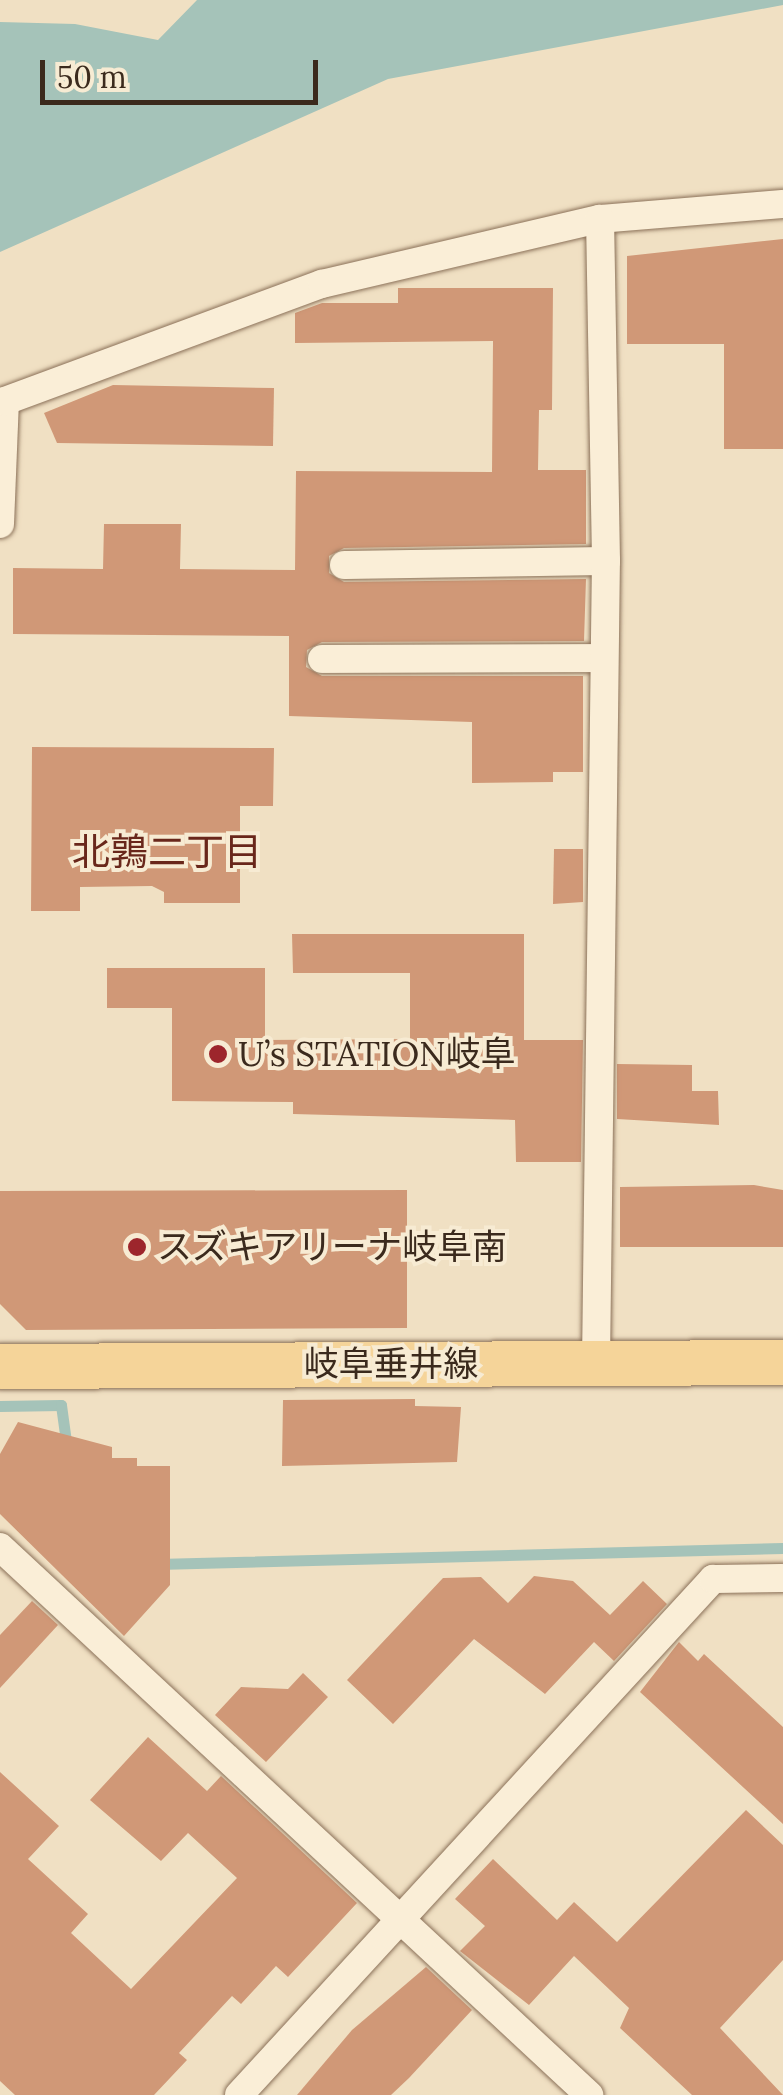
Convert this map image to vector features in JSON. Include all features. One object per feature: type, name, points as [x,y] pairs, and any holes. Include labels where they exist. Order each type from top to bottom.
[{"type":"main road","name":"岐阜垂井線","points":[[0,1366],[783,1362]]},
{"type":"street","points":[[0,524],[5,401],[322,284],[600,219],[783,204]]},
{"type":"street","points":[[596,1363],[606,561],[600,219]]},
{"type":"street","points":[[344,565],[606,561]]},
{"type":"street","points":[[322,659],[603,658]]},
{"type":"street","points":[[0,1547],[589,2095]]},
{"type":"street","points":[[239,2095],[714,1579],[783,1578]]},
{"type":"water","points":[[197,0],[783,0],[783,5],[388,79],[0,252],[0,22],[75,24],[158,40]]},
{"type":"building","points":[[783,239],[783,449],[724,449],[724,344],[627,344],[627,256]]},
{"type":"building","points":[[398,288],[553,288],[552,410],[539,410],[538,470],[586,470],[586,544],[344,548],[329,556],[329,573],[344,582],[586,579],[584,641],[322,642],[307,650],[306,667],[322,676],[583,676],[583,772],[553,772],[553,782],[472,783],[472,722],[289,716],[289,636],[13,634],[13,568],[103,569],[104,524],[181,524],[180,569],[295,570],[296,471],[492,472],[493,341],[295,343],[295,313],[322,303],[398,303]]},
{"type":"building","points":[[113,385],[274,388],[273,446],[57,443],[44,413]]},
{"type":"building","points":[[32,747],[274,748],[273,806],[240,806],[240,903],[164,903],[164,892],[152,886],[80,887],[80,911],[31,911]]},
{"type":"building","points":[[554,849],[583,849],[583,902],[553,904]]},
{"type":"building","points":[[292,934],[524,934],[524,1040],[583,1040],[581,1162],[516,1162],[515,1120],[293,1114],[293,1102],[172,1101],[172,1008],[107,1008],[107,968],[265,968],[265,1040],[410,1039],[410,973],[293,973]]},
{"type":"building","points":[[617,1064],[692,1065],[692,1091],[718,1091],[719,1125],[617,1119]]},
{"type":"building","points":[[754,1185],[783,1190],[783,1247],[620,1247],[620,1187]]},
{"type":"building","name":"スズキアリーナ岐阜南","points":[[407,1190],[407,1328],[26,1330],[0,1304],[0,1191]]},
{"type":"building","points":[[415,1399],[415,1406],[461,1407],[457,1462],[282,1466],[283,1400]]},
{"type":"building","points":[[18,1422],[112,1447],[112,1458],[137,1458],[137,1466],[170,1466],[170,1585],[124,1636],[0,1514],[0,1454]]},
{"type":"building","points":[[534,1576],[573,1581],[610,1615],[643,1581],[667,1604],[614,1661],[594,1642],[545,1694],[474,1639],[393,1724],[347,1680],[443,1578],[481,1577],[508,1603]]},
{"type":"building","points":[[32,1601],[58,1625],[0,1688],[0,1635]]},
{"type":"building","points":[[679,1642],[698,1661],[704,1654],[783,1727],[783,1824],[640,1692]]},
{"type":"building","points":[[303,1673],[328,1697],[266,1762],[215,1715],[241,1687],[288,1689]]},
{"type":"building","points":[[148,1737],[207,1791],[221,1776],[357,1903],[288,1977],[276,1966],[241,2004],[232,1996],[179,2053],[187,2060],[154,2095],[15,2095],[0,2081],[0,1772],[59,1826],[28,1859],[88,1914],[71,1933],[131,1989],[237,1878],[188,1833],[161,1861],[90,1800]]},
{"type":"building","points":[[746,1810],[783,1845],[783,1960],[720,2028],[783,2095],[692,2095],[620,2028],[629,2008],[574,1956],[529,2005],[460,1951],[485,1926],[455,1899],[493,1859],[557,1920],[574,1902],[617,1942]]},
{"type":"building","points":[[426,1967],[472,2010],[409,2078],[391,2095],[297,2095],[352,2030]]},
{"type":"waterway","points":[[0,1406],[61,1405],[67,1449]]},
{"type":"waterway","points":[[157,1564],[783,1548]]},
{"type":"place","name":"U’s STATION岐阜","points":[[218,1054]]},
{"type":"place","name":"スズキアリーナ岐阜南","points":[[137,1247]]},
{"type":"district","name":"北鶉二丁目","points":[[167,852]]}]
